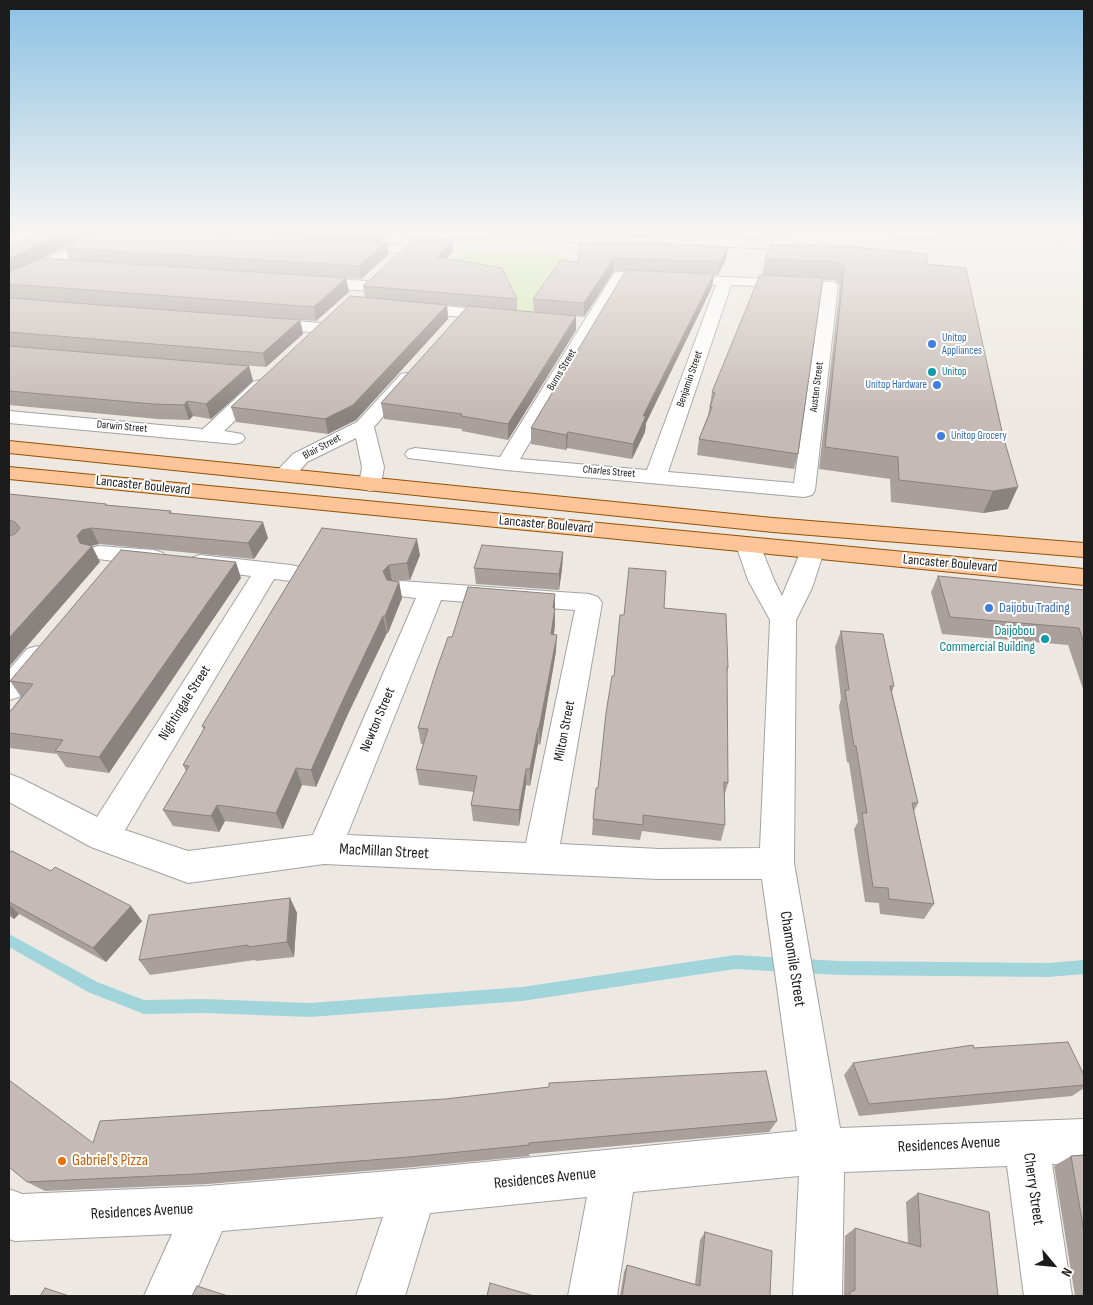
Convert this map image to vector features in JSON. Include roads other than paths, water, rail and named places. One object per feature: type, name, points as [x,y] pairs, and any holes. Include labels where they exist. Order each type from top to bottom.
[{"type":"main road","name":"Lancaster Boulevard","points":[[9,447],[773,525],[1084,550]]},
{"type":"main road","name":"Lancaster Boulevard","points":[[9,473],[1084,577]]},
{"type":"street","points":[[348,303],[359,293]]},
{"type":"street","name":"Burns Street","points":[[506,464],[609,293]]},
{"type":"street","name":"Benjamin Street","points":[[656,476],[721,293]]},
{"type":"street","name":"Austen Street","points":[[804,490],[829,293]]},
{"type":"street","points":[[396,307],[513,317]]},
{"type":"street","points":[[452,327],[464,313]]},
{"type":"street","points":[[307,341],[335,315]]},
{"type":"street","points":[[243,322],[321,328]]},
{"type":"street","points":[[571,322],[590,324]]},
{"type":"street","name":"Blair Street","points":[[284,475],[300,458],[364,426],[421,362]]},
{"type":"street","points":[[208,435],[272,375],[252,373]]},
{"type":"street","name":"Darwin Street","points":[[9,417],[235,438]]},
{"type":"street","points":[[364,426],[373,467],[370,484]]},
{"type":"street","name":"Charles Street","points":[[415,454],[506,464],[804,490]]},
{"type":"street","points":[[748,545],[761,580],[783,620]]},
{"type":"street","name":"Chamomile Street","points":[[812,551],[799,588],[783,620],[777,863],[822,1151],[818,1296]]},
{"type":"street","name":"Nightingale Street","points":[[103,837],[279,571],[108,562]]},
{"type":"street","points":[[401,589],[432,592]]},
{"type":"street","name":"Milton Street","points":[[432,592],[589,603],[540,859]]},
{"type":"street","name":"Newton Street","points":[[324,849],[432,592]]},
{"type":"street","points":[[9,689],[53,637]]},
{"type":"street","name":"MacMillan Street","points":[[9,787],[103,837],[188,867],[324,849],[659,864],[777,863]]},
{"type":"street","name":"Residences Avenue","points":[[11,1220],[208,1208],[414,1192],[822,1151],[1084,1141]]},
{"type":"street","name":"Cherry Street","points":[[1026,1142],[1048,1296]]},
{"type":"street","points":[[593,1296],[614,1172]]},
{"type":"street","points":[[381,1296],[414,1192]]},
{"type":"street","points":[[169,1296],[208,1208]]},
{"type":"waterway","points":[[9,940],[93,987],[144,1007],[204,1006],[310,1010],[522,994],[735,962],[839,968],[1048,970],[1084,967]]},
{"type":"place","name":"Unitop Appliances","points":[[932,344]]},
{"type":"place","name":"Unitop","points":[[932,372]]},
{"type":"place","name":"Unitop Hardware","points":[[937,385]]},
{"type":"place","name":"Unitop Grocery","points":[[941,436]]},
{"type":"place","name":"Daijobu Trading","points":[[989,608]]},
{"type":"place","name":"Daijobou Commercial Building","points":[[1045,639]]},
{"type":"place","name":"Gabriel's Pizza","points":[[62,1161]]}]
